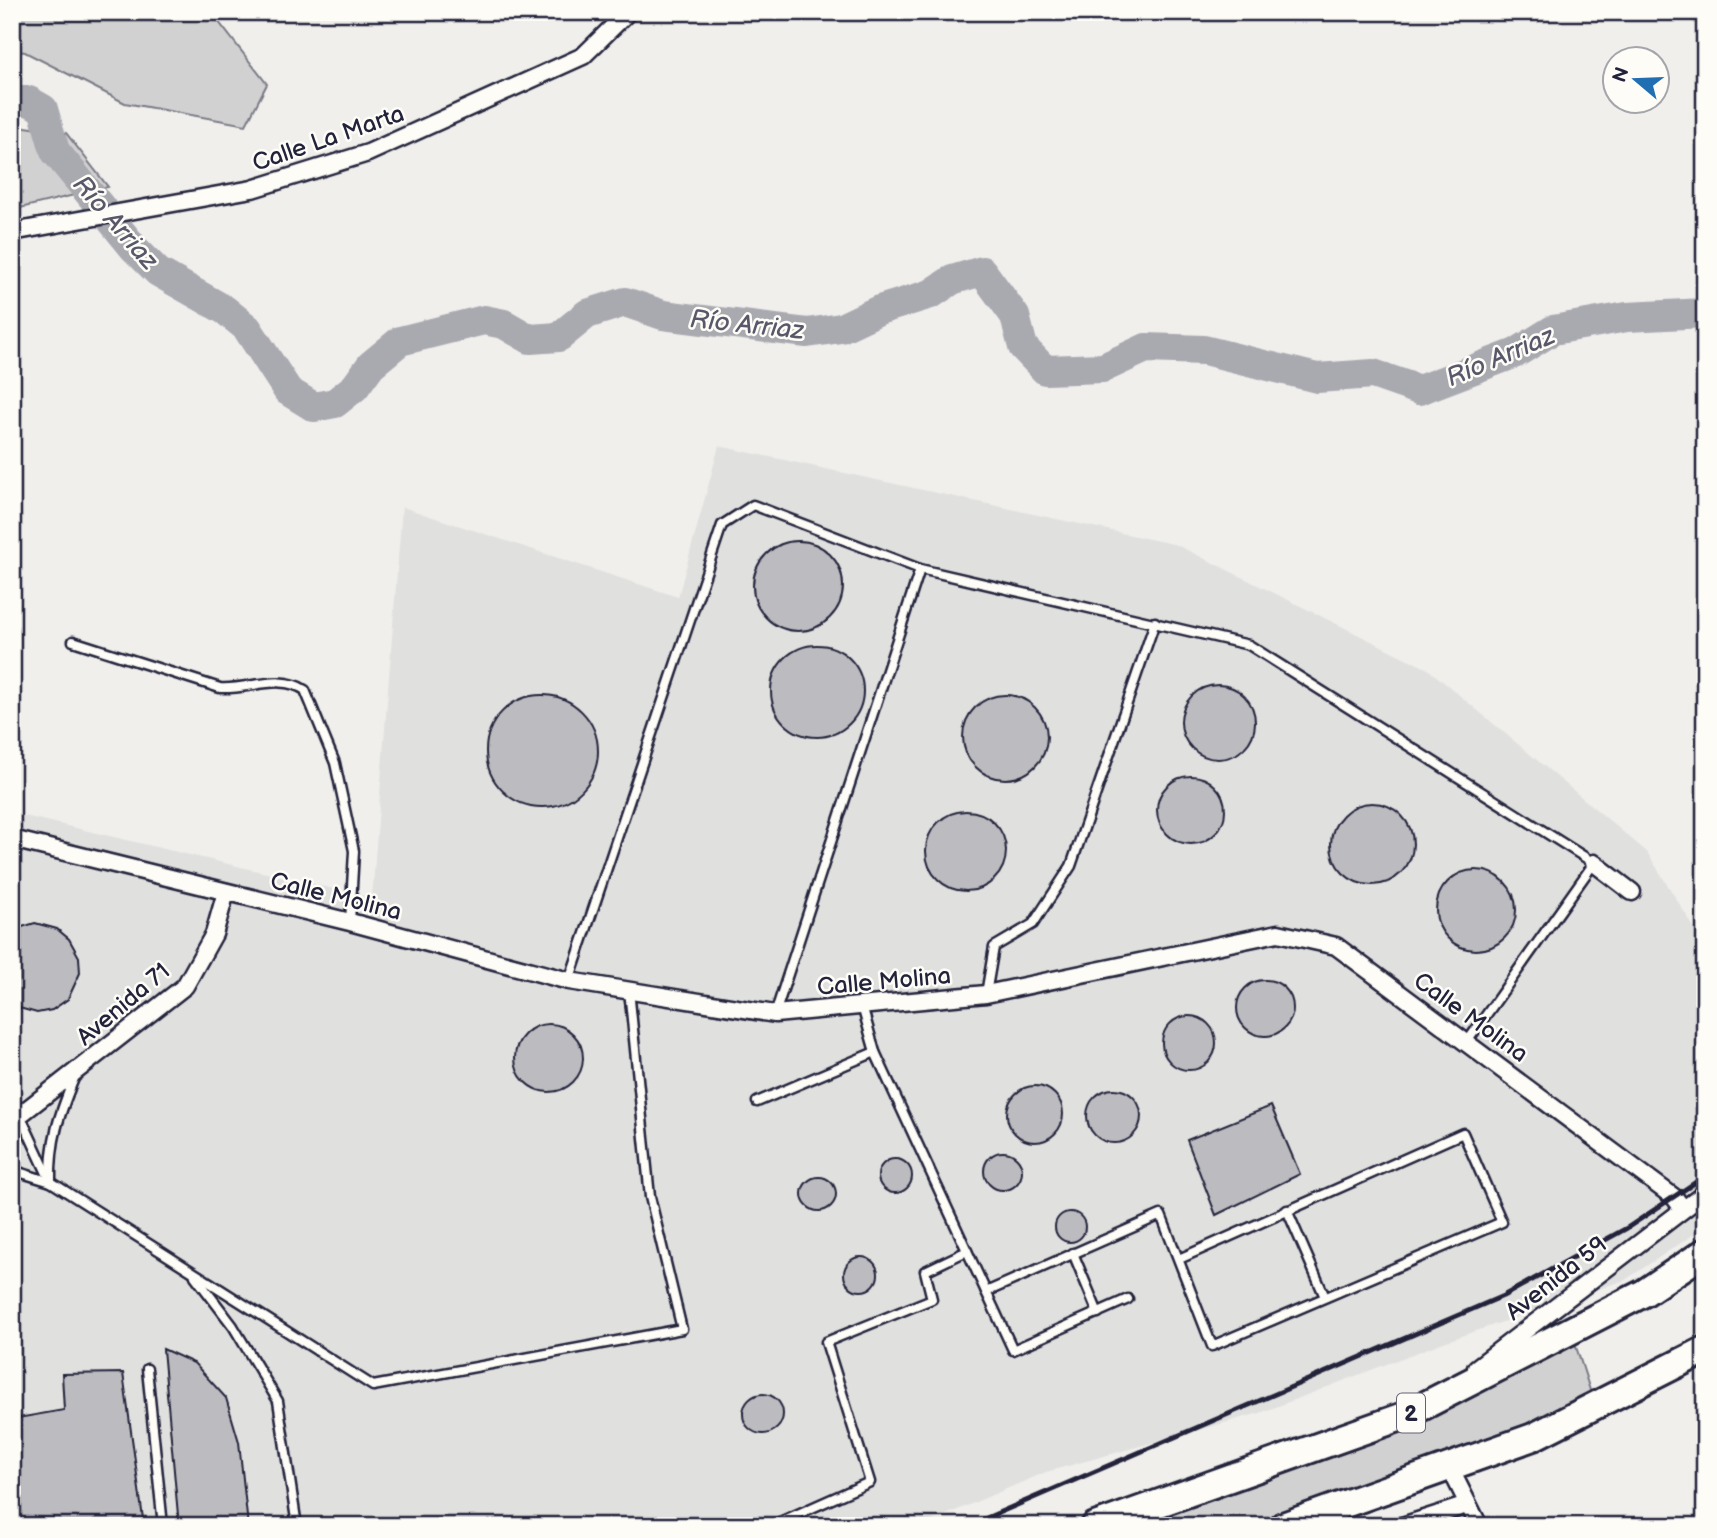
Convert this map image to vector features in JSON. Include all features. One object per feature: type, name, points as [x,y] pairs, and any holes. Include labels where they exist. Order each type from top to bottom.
[{"type":"highway","name":"2","points":[[1095,1526],[1404,1416],[1644,1293],[1705,1252]]},
{"type":"highway","points":[[1283,1526],[1533,1437],[1705,1350]]},
{"type":"street","name":"Calle La Marta","points":[[12,232],[252,188],[368,153],[583,56],[628,12]]},
{"type":"street","name":"Calle Molina","points":[[12,839],[350,922],[569,981],[775,1014],[986,994],[1279,933],[1336,946],[1675,1198],[1683,1209]]},
{"type":"street","points":[[1594,863],[1632,892]]},
{"type":"street","name":"Avenida 71","points":[[16,1118],[185,986],[214,934],[226,892]]},
{"type":"street","name":"Avenida 59","points":[[1435,1400],[1705,1193]]},
{"type":"street","points":[[1450,1468],[1479,1526]]},
{"type":"street","points":[[1402,1526],[1467,1505]]},
{"type":"lane","points":[[569,981],[722,525],[753,505],[920,569],[1249,645],[1594,863],[1467,1042]]},
{"type":"lane","points":[[775,1014],[920,569]]},
{"type":"lane","points":[[986,994],[995,947],[1032,924],[1071,866],[1155,622]]},
{"type":"lane","points":[[73,641],[220,688],[241,689],[279,681],[294,682],[305,690],[335,763],[354,851],[350,922]]},
{"type":"lane","points":[[12,1170],[51,1182],[373,1386],[682,1329],[650,1197],[629,990]]},
{"type":"lane","points":[[862,1006],[875,1052],[1013,1350],[1128,1299]]},
{"type":"lane","points":[[757,1102],[875,1052]]},
{"type":"lane","points":[[51,1182],[50,1149],[77,1072]]},
{"type":"lane","points":[[16,1118],[51,1182]]},
{"type":"lane","points":[[986,1292],[1161,1214],[1212,1346],[1502,1222],[1463,1133],[1179,1259]]},
{"type":"lane","points":[[1287,1210],[1325,1297]]},
{"type":"lane","points":[[771,1526],[870,1482],[826,1342],[932,1298],[925,1271],[967,1251]]},
{"type":"lane","points":[[1073,1253],[1098,1312]]},
{"type":"lane","points":[[191,1270],[233,1326],[278,1401],[297,1526]]},
{"type":"lane","points":[[147,1369],[163,1526]]},
{"type":"shaded area","points":[[12,12],[211,12],[267,84],[246,125],[125,103],[25,52],[12,50]]},
{"type":"shaded area","points":[[12,125],[66,133],[108,187],[12,210]]},
{"type":"shaded area","points":[[719,446],[1177,545],[1428,669],[1647,852],[1705,945],[1705,1227],[1625,1280],[1441,1343],[1260,1413],[1046,1472],[920,1526],[12,1526],[12,813],[372,898],[402,507],[678,597]]},
{"type":"shaded area","points":[[1571,1331],[1595,1406],[1283,1526],[1095,1526],[1404,1416]]},
{"type":"building","points":[[798,541],[815,545],[830,554],[839,569],[843,586],[839,603],[830,618],[815,627],[798,631],[781,627],[766,618],[757,603],[753,586],[757,569],[766,554],[781,545]]},
{"type":"building","points":[[808,645],[826,645],[843,652],[856,665],[863,682],[863,700],[856,717],[843,730],[826,737],[808,737],[791,730],[778,717],[771,700],[771,682],[778,665],[791,652]]},
{"type":"building","points":[[1218,685],[1239,691],[1249,701],[1255,722],[1249,743],[1239,753],[1218,759],[1197,753],[1187,743],[1181,722],[1187,701],[1197,691]]},
{"type":"building","points":[[542,695],[563,700],[581,712],[593,730],[598,751],[593,772],[581,790],[563,802],[542,807],[521,802],[503,790],[491,772],[486,751],[491,730],[503,712],[521,700]]},
{"type":"building","points":[[1005,695],[1021,698],[1035,707],[1044,721],[1047,737],[1044,753],[1035,767],[1021,776],[1005,779],[989,776],[975,767],[966,753],[963,737],[966,721],[975,707],[989,698]]},
{"type":"building","points":[[1198,776],[1219,791],[1225,803],[1223,823],[1215,834],[1198,844],[1184,844],[1167,834],[1159,823],[1157,803],[1167,786],[1178,778]]},
{"type":"building","points":[[1364,803],[1380,803],[1395,810],[1406,821],[1413,836],[1410,860],[1401,873],[1380,885],[1364,885],[1349,878],[1338,867],[1331,852],[1331,836],[1338,821],[1349,810]]},
{"type":"building","points":[[958,811],[974,811],[995,822],[1006,843],[1006,859],[995,880],[974,891],[958,891],[944,885],[932,873],[926,859],[926,843],[932,829],[944,817]]},
{"type":"building","points":[[1468,870],[1484,870],[1505,881],[1516,902],[1516,918],[1505,939],[1484,950],[1468,950],[1454,944],[1442,932],[1436,918],[1436,902],[1442,888],[1454,876]]},
{"type":"building","points":[[35,923],[57,929],[69,939],[79,957],[80,973],[68,999],[52,1010],[37,1013],[12,1006],[12,930]]},
{"type":"building","points":[[1260,980],[1270,980],[1285,988],[1291,997],[1291,1019],[1285,1028],[1270,1036],[1260,1036],[1242,1024],[1237,1013],[1237,1003],[1249,985]]},
{"type":"building","points":[[1189,1016],[1208,1024],[1216,1043],[1208,1062],[1189,1070],[1170,1062],[1162,1043],[1170,1024]]},
{"type":"building","points":[[549,1024],[562,1027],[573,1034],[580,1045],[583,1058],[580,1071],[573,1082],[562,1089],[549,1092],[536,1089],[525,1082],[518,1071],[515,1058],[518,1045],[525,1034],[536,1027]]},
{"type":"building","points":[[1029,1086],[1041,1086],[1055,1094],[1063,1108],[1061,1125],[1055,1134],[1041,1142],[1029,1142],[1012,1130],[1007,1120],[1007,1108],[1019,1091]]},
{"type":"building","points":[[1114,1089],[1133,1097],[1141,1116],[1133,1135],[1114,1143],[1095,1135],[1087,1116],[1095,1097]]},
{"type":"building","points":[[1271,1106],[1300,1174],[1216,1215],[1187,1140]]},
{"type":"building","points":[[1003,1152],[1016,1158],[1022,1171],[1016,1184],[1003,1190],[990,1184],[984,1171],[990,1158]]},
{"type":"building","points":[[895,1159],[907,1164],[912,1176],[907,1188],[895,1193],[883,1188],[878,1176],[883,1164]]},
{"type":"building","points":[[819,1177],[831,1182],[836,1194],[831,1206],[819,1211],[807,1206],[802,1194],[807,1182]]},
{"type":"building","points":[[1070,1212],[1081,1216],[1085,1227],[1081,1238],[1070,1242],[1059,1238],[1055,1227],[1059,1216]]},
{"type":"building","points":[[861,1257],[873,1262],[878,1274],[873,1286],[861,1291],[849,1286],[844,1274],[849,1262]]},
{"type":"building","points":[[163,1349],[194,1363],[226,1398],[239,1442],[248,1526],[179,1526]]},
{"type":"building","points":[[123,1373],[144,1526],[14,1526],[12,1419],[64,1410],[62,1374]]},
{"type":"building","points":[[763,1394],[771,1395],[777,1400],[782,1406],[782,1422],[777,1428],[771,1433],[763,1434],[755,1433],[749,1428],[744,1422],[743,1414],[744,1406],[749,1400],[755,1395]]},
{"type":"waterway","name":"Río Arriaz","points":[[12,101],[29,101],[43,109],[55,151],[134,248],[158,272],[225,310],[247,328],[288,391],[314,407],[335,403],[355,387],[371,365],[400,341],[484,320],[504,324],[530,339],[559,337],[587,314],[625,302],[663,315],[807,333],[841,328],[879,310],[931,294],[952,280],[982,271],[1015,316],[1023,347],[1045,370],[1103,368],[1146,348],[1204,350],[1317,378],[1373,374],[1419,390],[1516,353],[1553,330],[1627,317],[1705,313]]},
{"type":"railway","points":[[968,1526],[1503,1296],[1627,1228],[1705,1176]]}]
